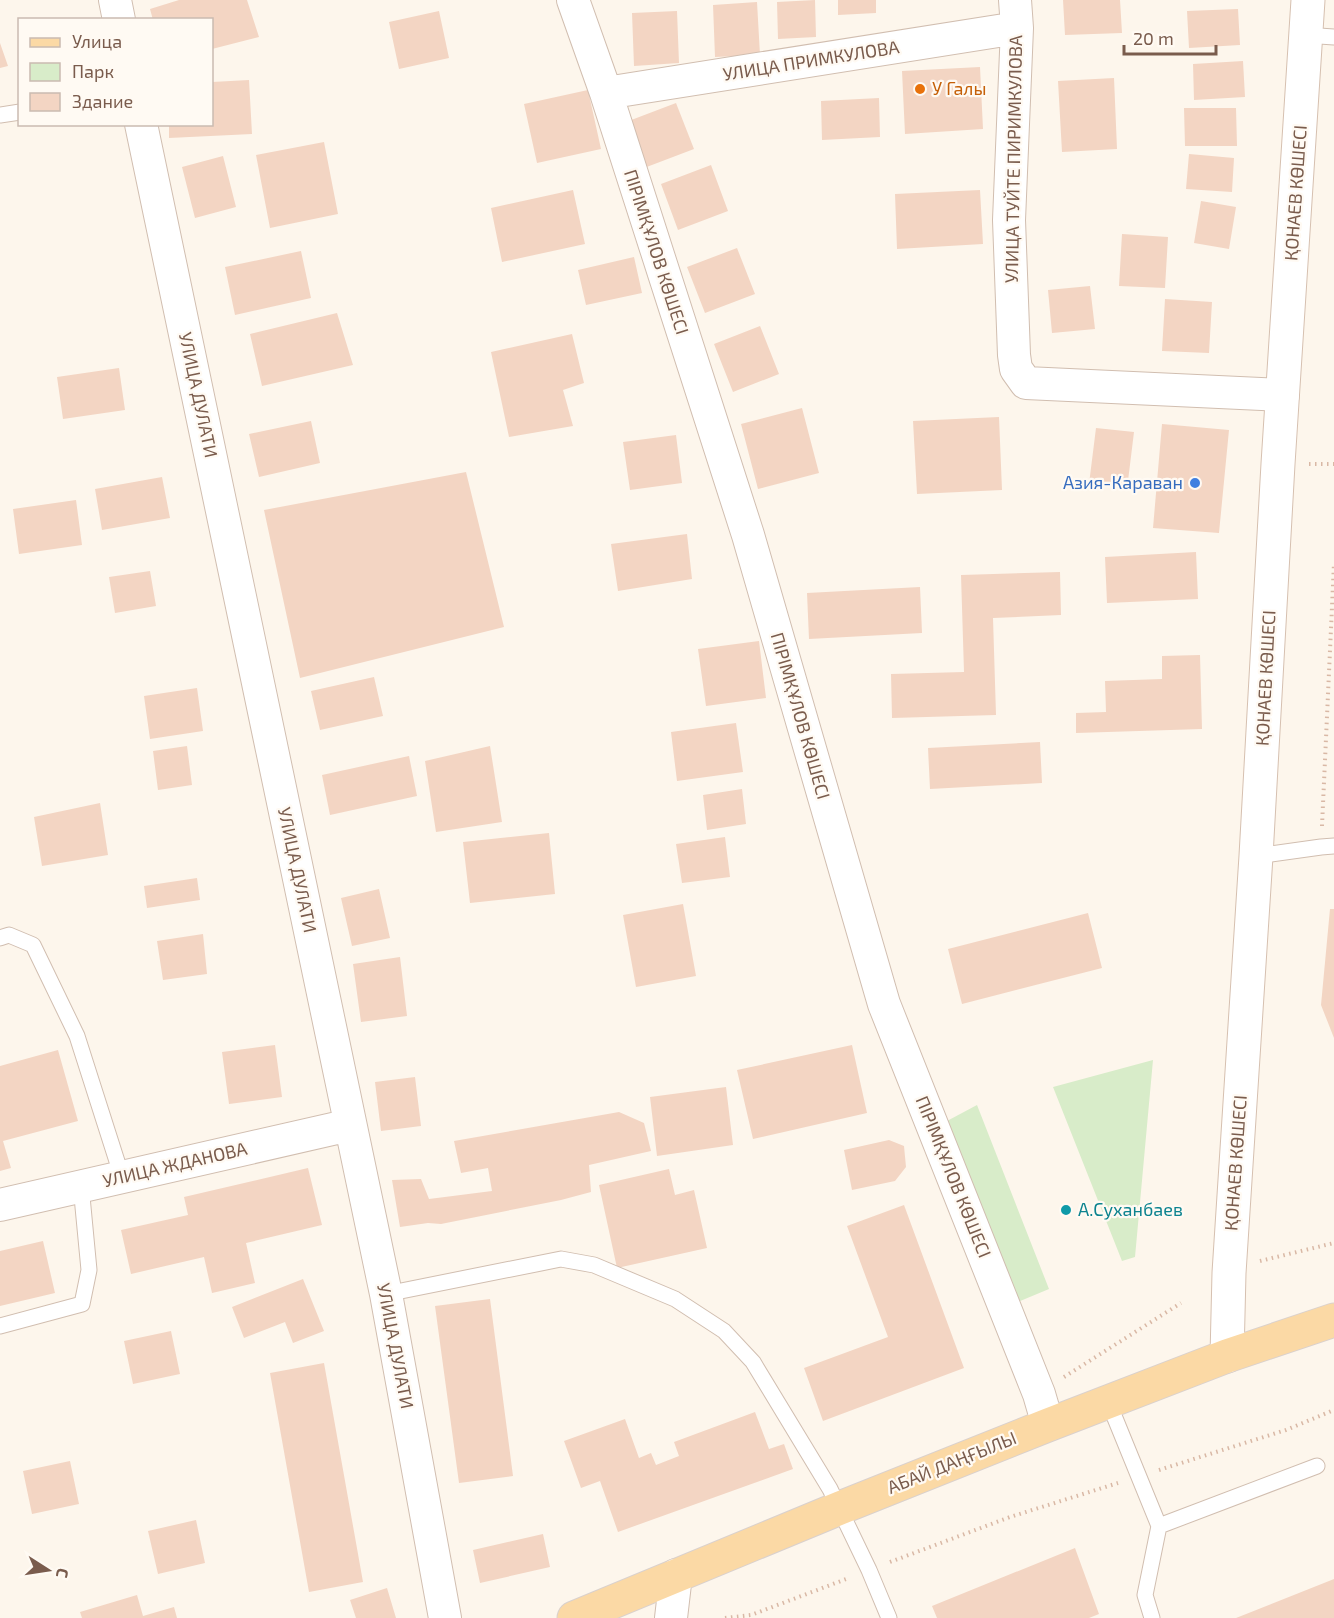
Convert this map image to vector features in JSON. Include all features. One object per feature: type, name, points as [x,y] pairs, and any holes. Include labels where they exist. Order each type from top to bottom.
[{"type":"main road","name":"ҚОНАЕВ КӨШЕСІ","points":[[1227,1356],[1229,1273],[1256,856],[1282,395],[1320,36],[1308,0]]},
{"type":"main road","name":"АБАЙ ДАҢҒЫЛЫ","points":[[574,1618],[1108,1401],[1227,1356],[1334,1320]]},
{"type":"street","points":[[115,0],[119,18]]},
{"type":"street","name":"ПІРІМҚҰЛОВ КӨШЕСІ","points":[[573,0],[606,93],[748,535],[884,1004],[1039,1394],[1048,1425]]},
{"type":"street","name":"УЛИЦА ПРИМКУЛОВА","points":[[606,93],[1016,14]]},
{"type":"street","name":"УЛИЦА ТУЙТЕ ПИРИМКУЛОВА","points":[[1016,14],[1010,231],[1016,369],[1026,383],[1282,395]]},
{"type":"street","name":"УЛИЦА ДУЛАТИ","points":[[141,126],[386,1294],[445,1618]]},
{"type":"street","name":"УЛИЦА ЖДАНОВА","points":[[0,1205],[350,1125]]},
{"type":"street","points":[[671,1618],[676,1575]]},
{"type":"lane","points":[[0,115],[18,112]]},
{"type":"lane","points":[[1256,856],[1327,847]]},
{"type":"lane","points":[[0,938],[9,935],[33,945],[78,1036],[122,1177]]},
{"type":"lane","points":[[0,1326],[82,1304],[89,1270],[81,1186]]},
{"type":"lane","points":[[386,1294],[561,1258],[594,1265],[675,1299],[724,1331],[753,1362],[830,1489],[889,1618]]},
{"type":"lane","points":[[1108,1401],[1159,1526],[1144,1595],[1152,1618]]},
{"type":"lane","points":[[1159,1526],[1317,1466]]},
{"type":"path","points":[[1327,847],[1334,563]]},
{"type":"path","points":[[1253,1262],[1334,1243]]},
{"type":"path","points":[[1039,1394],[1181,1303]]},
{"type":"path","points":[[725,1618],[751,1615],[1010,1517],[1286,1430],[1334,1410]]},
{"type":"green space","points":[[1153,1060],[1135,1257],[1122,1261],[1053,1087]]},
{"type":"green space","points":[[977,1105],[1049,1289],[1013,1304],[947,1121]]},
{"type":"building","points":[[179,0],[247,0],[259,37],[213,49],[213,18],[152,18],[150,9]]},
{"type":"building","points":[[815,0],[816,37],[778,39],[777,2]]},
{"type":"building","points":[[838,0],[876,0],[876,13],[838,15]]},
{"type":"building","points":[[1063,0],[1120,0],[1122,33],[1065,35]]},
{"type":"building","points":[[757,2],[760,55],[715,57],[713,5]]},
{"type":"building","points":[[1238,9],[1240,45],[1189,48],[1187,11]]},
{"type":"building","points":[[439,11],[449,58],[399,69],[389,22]]},
{"type":"building","points":[[677,11],[679,63],[634,66],[632,13]]},
{"type":"building","points":[[0,43],[8,66],[0,68]]},
{"type":"building","points":[[1243,61],[1245,97],[1194,100],[1193,64]]},
{"type":"building","points":[[980,67],[983,129],[905,134],[902,71]]},
{"type":"building","points":[[1114,78],[1117,149],[1062,152],[1058,81]]},
{"type":"building","points":[[249,80],[252,134],[169,138],[169,126],[213,126],[213,82]]},
{"type":"building","points":[[588,90],[601,149],[537,163],[524,104]]},
{"type":"building","points":[[879,98],[880,137],[822,140],[821,101]]},
{"type":"building","points":[[676,103],[694,149],[644,168],[626,122]]},
{"type":"building","points":[[1184,108],[1236,108],[1237,146],[1185,146]]},
{"type":"building","points":[[324,142],[338,214],[270,228],[256,155]]},
{"type":"building","points":[[1189,154],[1234,158],[1232,192],[1186,189]]},
{"type":"building","points":[[223,156],[236,207],[195,218],[182,167]]},
{"type":"building","points":[[711,165],[728,211],[678,230],[661,184]]},
{"type":"building","points":[[573,190],[585,244],[502,262],[491,208]]},
{"type":"building","points":[[980,190],[983,244],[897,249],[895,194]]},
{"type":"building","points":[[1201,201],[1236,207],[1229,249],[1194,243]]},
{"type":"building","points":[[1122,234],[1168,237],[1165,288],[1119,286]]},
{"type":"building","points":[[737,248],[755,294],[705,313],[687,267]]},
{"type":"building","points":[[301,251],[311,298],[235,315],[225,267]]},
{"type":"building","points":[[634,257],[642,293],[586,305],[578,270]]},
{"type":"building","points":[[1090,286],[1095,329],[1052,333],[1048,290]]},
{"type":"building","points":[[1165,299],[1212,302],[1209,353],[1162,351]]},
{"type":"building","points":[[337,313],[353,365],[262,386],[250,334]]},
{"type":"building","points":[[760,326],[779,374],[733,392],[714,344]]},
{"type":"building","points":[[572,334],[584,383],[563,390],[573,426],[509,437],[491,352]]},
{"type":"building","points":[[119,368],[125,410],[63,419],[57,377]]},
{"type":"building","points":[[802,408],[819,473],[758,489],[741,424]]},
{"type":"building","points":[[999,417],[1002,490],[917,494],[913,421]]},
{"type":"building","points":[[311,421],[320,463],[259,477],[249,434]]},
{"type":"building","points":[[1162,424],[1229,430],[1219,533],[1153,528]]},
{"type":"building","points":[[1096,428],[1134,432],[1127,489],[1089,484]]},
{"type":"building","points":[[676,435],[682,483],[630,490],[623,442]]},
{"type":"building","points":[[466,472],[504,627],[300,678],[264,510]]},
{"type":"building","points":[[162,477],[170,518],[102,530],[95,489]]},
{"type":"building","points":[[76,500],[82,545],[19,554],[13,509]]},
{"type":"building","points":[[687,534],[692,579],[618,591],[611,544]]},
{"type":"building","points":[[1196,552],[1198,599],[1107,603],[1105,557]]},
{"type":"building","points":[[150,571],[156,606],[115,613],[109,577]]},
{"type":"building","points":[[1060,572],[1061,615],[993,618],[996,715],[892,718],[891,674],[964,672],[961,575]]},
{"type":"building","points":[[920,587],[922,633],[809,639],[807,593]]},
{"type":"building","points":[[759,641],[766,698],[706,706],[698,649]]},
{"type":"building","points":[[1200,655],[1202,729],[1076,733],[1076,713],[1106,712],[1105,681],[1162,679],[1162,656]]},
{"type":"building","points":[[374,677],[383,716],[320,730],[311,691]]},
{"type":"building","points":[[197,688],[203,731],[150,739],[144,696]]},
{"type":"building","points":[[736,723],[743,772],[677,781],[671,732]]},
{"type":"building","points":[[1040,742],[1042,783],[930,789],[928,748]]},
{"type":"building","points":[[187,746],[192,785],[158,790],[153,751]]},
{"type":"building","points":[[490,746],[502,822],[436,832],[425,761]]},
{"type":"building","points":[[409,756],[417,796],[330,815],[322,775]]},
{"type":"building","points":[[742,789],[746,824],[707,830],[703,795]]},
{"type":"building","points":[[100,803],[108,855],[42,866],[34,817]]},
{"type":"building","points":[[549,833],[555,894],[470,903],[463,842]]},
{"type":"building","points":[[725,837],[730,877],[682,883],[676,844]]},
{"type":"building","points":[[197,878],[200,900],[147,908],[144,886]]},
{"type":"building","points":[[379,889],[390,938],[352,946],[341,898]]},
{"type":"building","points":[[683,904],[696,976],[636,987],[623,915]]},
{"type":"building","points":[[1330,909],[1334,909],[1334,1038],[1321,1005]]},
{"type":"building","points":[[1088,913],[1102,968],[962,1004],[948,949]]},
{"type":"building","points":[[203,934],[207,974],[163,980],[157,941]]},
{"type":"building","points":[[400,957],[407,1016],[361,1022],[353,964]]},
{"type":"building","points":[[275,1045],[282,1097],[229,1104],[222,1052]]},
{"type":"building","points":[[852,1045],[867,1113],[753,1139],[737,1070]]},
{"type":"building","points":[[58,1050],[78,1121],[3,1141],[11,1168],[0,1171],[0,1066]]},
{"type":"building","points":[[415,1077],[421,1126],[381,1131],[375,1082]]},
{"type":"building","points":[[726,1087],[733,1145],[657,1156],[650,1097]]},
{"type":"building","points":[[619,1112],[644,1123],[651,1151],[589,1165],[591,1192],[441,1224],[428,1223],[400,1227],[392,1180],[421,1179],[429,1199],[492,1191],[488,1168],[461,1173],[454,1141]]},
{"type":"building","points":[[889,1140],[904,1146],[906,1167],[895,1181],[852,1190],[844,1150]]},
{"type":"building","points":[[308,1168],[322,1225],[246,1243],[255,1283],[212,1293],[204,1257],[131,1274],[121,1230],[188,1215],[184,1197]]},
{"type":"building","points":[[669,1169],[675,1195],[694,1190],[707,1248],[617,1268],[599,1185]]},
{"type":"building","points":[[904,1205],[964,1368],[823,1421],[804,1368],[888,1337],[847,1226]]},
{"type":"building","points":[[43,1241],[55,1293],[0,1306],[0,1251]]},
{"type":"building","points":[[303,1279],[324,1331],[293,1343],[285,1322],[244,1338],[232,1307]]},
{"type":"building","points":[[490,1299],[513,1476],[459,1483],[435,1306]]},
{"type":"building","points":[[171,1331],[180,1374],[133,1384],[124,1341]]},
{"type":"building","points":[[324,1363],[363,1582],[309,1592],[270,1373]]},
{"type":"building","points":[[755,1412],[769,1449],[784,1444],[793,1469],[618,1532],[600,1481],[581,1488],[564,1441],[625,1419],[639,1458],[651,1453],[656,1465],[679,1456],[674,1442]]},
{"type":"building","points":[[70,1461],[79,1504],[32,1514],[23,1471]]},
{"type":"building","points":[[196,1520],[205,1563],[158,1574],[148,1531]]},
{"type":"building","points":[[543,1534],[550,1567],[480,1583],[473,1550]]},
{"type":"building","points":[[1075,1548],[1099,1614],[1089,1618],[937,1618],[932,1606]]},
{"type":"building","points":[[1334,1579],[1334,1618],[1236,1618]]},
{"type":"building","points":[[387,1588],[396,1618],[356,1618],[350,1600]]},
{"type":"building","points":[[137,1595],[143,1616],[174,1607],[177,1618],[82,1618],[80,1612]]},
{"type":"place","name":"У Галы","points":[[920,89]]},
{"type":"place","name":"Азия-Караван","points":[[1195,483]]},
{"type":"place","name":"А.Суханбаев","points":[[1066,1210]]}]
